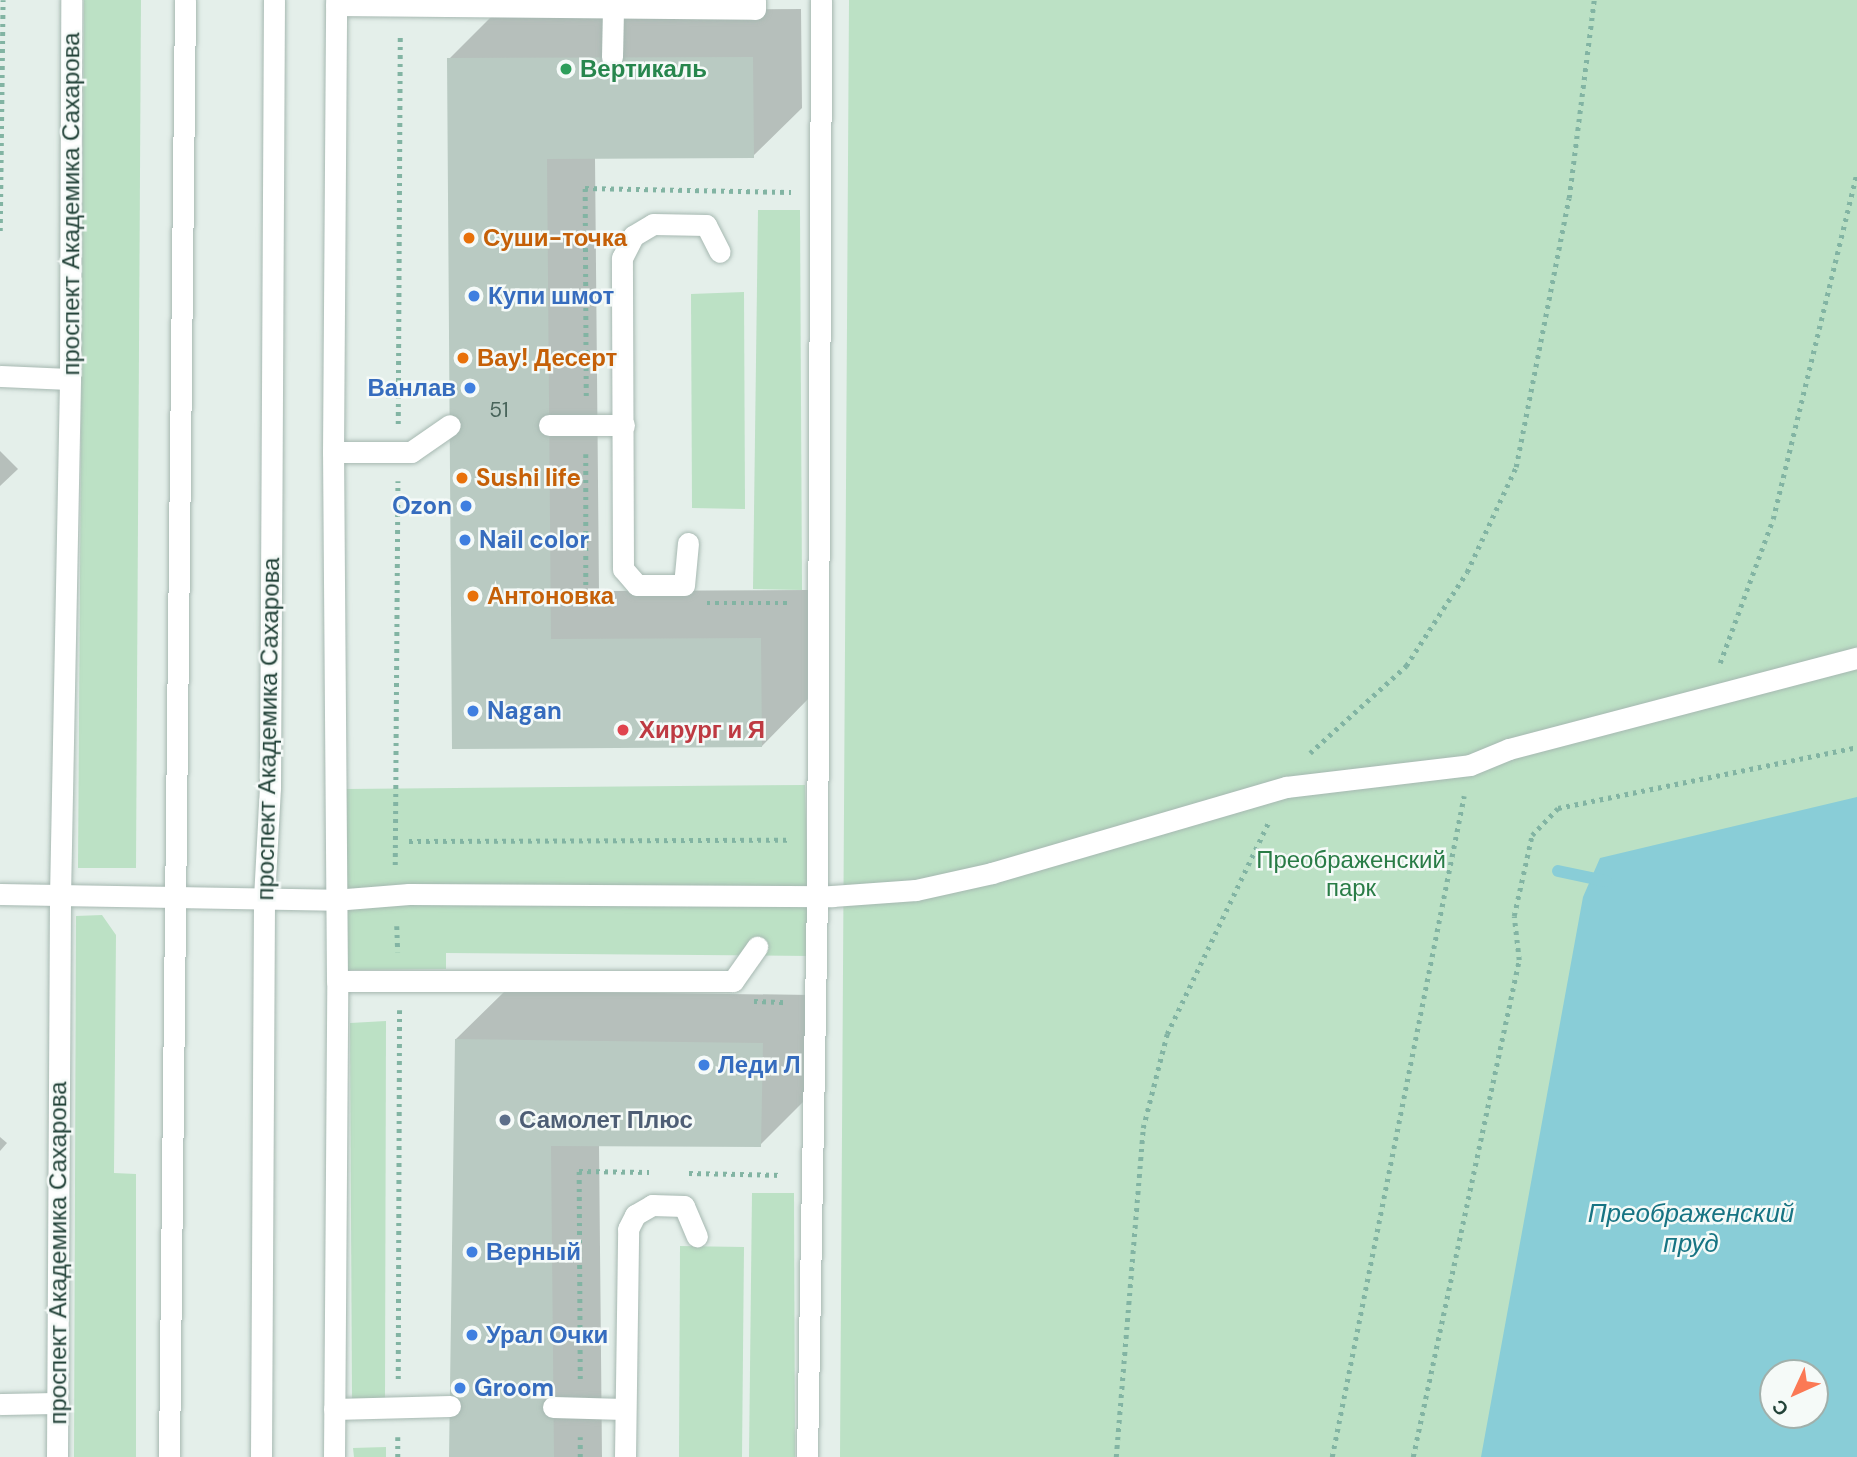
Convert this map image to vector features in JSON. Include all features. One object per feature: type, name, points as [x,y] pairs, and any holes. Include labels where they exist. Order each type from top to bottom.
[{"type":"street","name":"проспект Академика Сахарова","points":[[57,1457],[60,897],[70,379],[71,0]]},
{"type":"street","points":[[169,1457],[185,0]]},
{"type":"street","name":"проспект Академика Сахарова","points":[[261,1457],[264,898],[270,788],[274,0]]},
{"type":"street","points":[[334,1457],[337,981],[334,900],[333,452],[336,2],[755,9],[755,0]]},
{"type":"street","points":[[807,1457],[817,895],[821,0]]},
{"type":"street","points":[[612,57],[613,8]]},
{"type":"street","points":[[688,543],[684,585],[637,585],[623,569],[622,258],[633,236],[653,224],[706,225],[720,252]]},
{"type":"street","points":[[0,376],[70,379]]},
{"type":"street","points":[[333,452],[411,452],[450,425]]},
{"type":"street","points":[[549,425],[624,425]]},
{"type":"street","points":[[0,894],[174,900],[334,900],[402,895],[817,895],[916,890],[992,873],[1286,787],[1471,765],[1509,749],[1857,658]]},
{"type":"street","points":[[337,981],[733,981],[757,947]]},
{"type":"street","points":[[625,1457],[628,1229],[635,1215],[652,1205],[684,1206],[697,1236]]},
{"type":"street","points":[[0,1404],[58,1403]]},
{"type":"street","points":[[334,1409],[450,1406]]},
{"type":"street","points":[[553,1407],[624,1409]]},
{"type":"path","points":[[0,231],[3,0]]},
{"type":"path","points":[[1116,1457],[1143,1128],[1167,1034],[1286,787],[1312,751],[1406,666],[1467,572],[1516,467],[1569,198],[1594,0]]},
{"type":"path","points":[[398,1457],[399,981],[402,895],[398,452],[400,5]]},
{"type":"path","points":[[1708,697],[1773,519],[1857,173]]},
{"type":"path","points":[[1413,1457],[1519,960],[1514,916],[1532,835],[1558,808],[1857,747]]},
{"type":"path","points":[[1332,1457],[1471,765]]},
{"type":"path","points":[[409,841],[816,840]]},
{"type":"green space","points":[[84,0],[141,0],[136,868],[78,868]]},
{"type":"green space","name":"Преображенский парк","points":[[849,0],[1857,0],[1857,1457],[840,1457]]},
{"type":"green space","points":[[758,210],[800,210],[802,590],[753,589]]},
{"type":"green space","points":[[744,292],[745,509],[692,508],[691,294]]},
{"type":"green space","points":[[805,785],[810,956],[446,953],[446,969],[347,970],[345,789]]},
{"type":"green space","points":[[102,915],[116,935],[114,1173],[136,1174],[136,1457],[74,1457],[76,916]]},
{"type":"green space","points":[[386,1021],[385,1400],[352,1402],[350,1023]]},
{"type":"green space","points":[[752,1193],[794,1193],[795,1457],[749,1457]]},
{"type":"green space","points":[[680,1246],[744,1247],[742,1457],[679,1457]]},
{"type":"green space","points":[[386,1447],[386,1457],[354,1457],[353,1448]]},
{"type":"water","name":"Преображенский пруд","points":[[1857,797],[1857,1457],[1481,1457],[1583,897],[1600,858]]},
{"type":"building","points":[[753,57],[754,158],[547,159],[551,639],[761,638],[762,747],[452,749],[447,58]]},
{"type":"building","points":[[455,1039],[763,1043],[761,1147],[551,1146],[554,1457],[449,1457]]},
{"type":"waterway","points":[[1558,871],[1606,881]]},
{"type":"place","name":"Вертикаль","points":[[566,69]]},
{"type":"place","name":"Суши-точка","points":[[469,238]]},
{"type":"place","name":"Купи шмот","points":[[474,296]]},
{"type":"place","name":"Вау! Десерт","points":[[463,358]]},
{"type":"place","name":"Ванлав","points":[[470,388]]},
{"type":"place","name":"Sushi life","points":[[462,478]]},
{"type":"place","name":"Ozon","points":[[466,506]]},
{"type":"place","name":"Nail color","points":[[465,540]]},
{"type":"place","name":"Антоновка","points":[[473,596]]},
{"type":"place","name":"Nagan","points":[[473,711]]},
{"type":"place","name":"Хирург и Я","points":[[623,730]]},
{"type":"place","name":"Леди Л","points":[[704,1065]]},
{"type":"place","name":"Самолет Плюс","points":[[505,1120]]},
{"type":"place","name":"Верный","points":[[472,1252]]},
{"type":"place","name":"Урал Очки","points":[[472,1335]]},
{"type":"place","name":"Groom","points":[[460,1388]]}]
